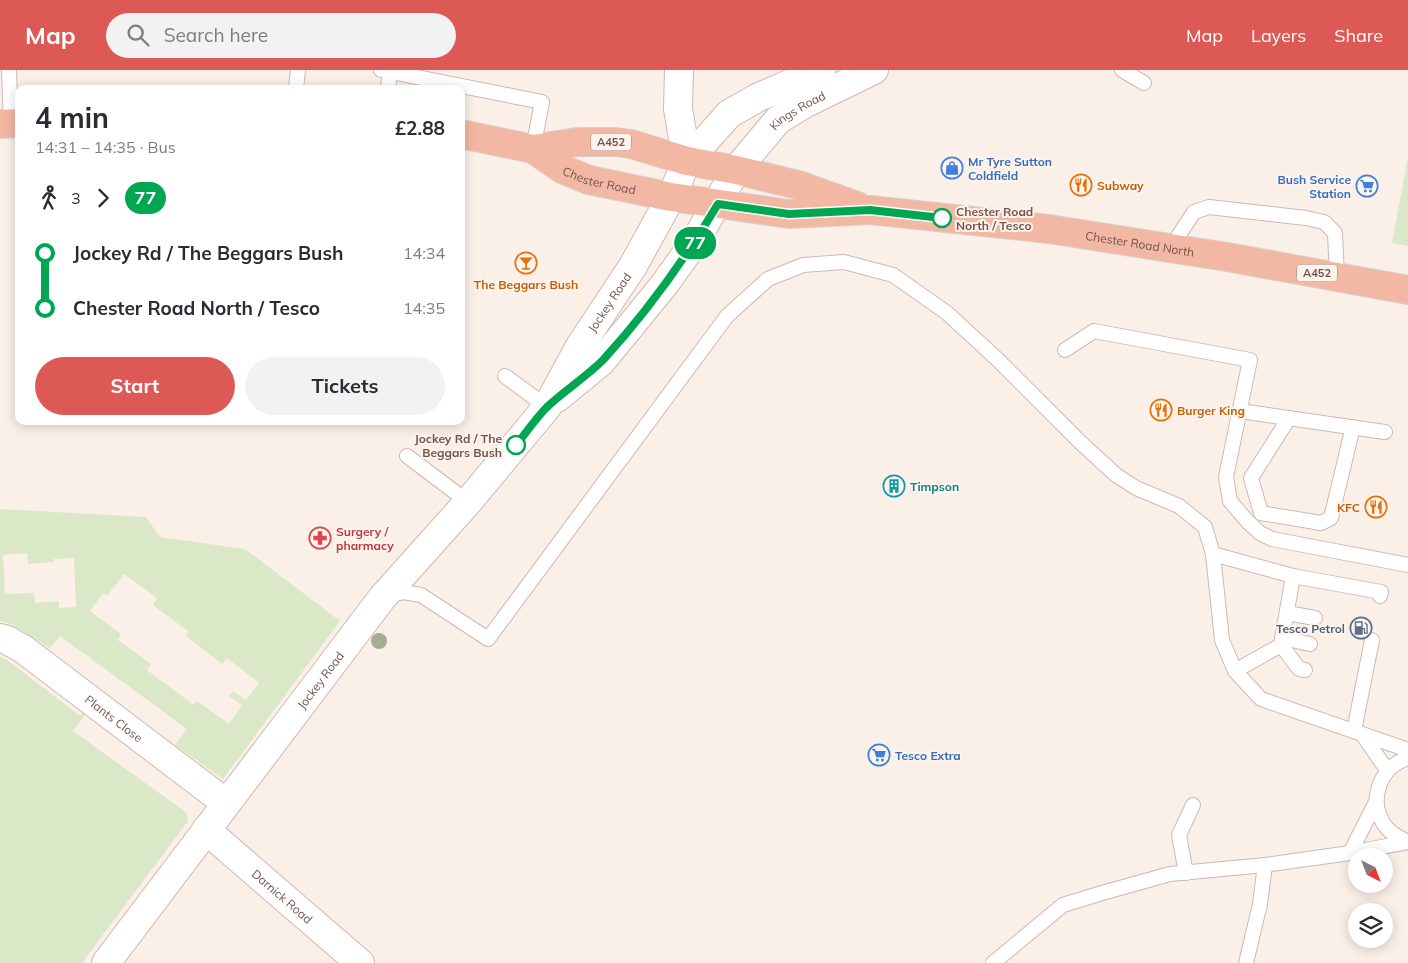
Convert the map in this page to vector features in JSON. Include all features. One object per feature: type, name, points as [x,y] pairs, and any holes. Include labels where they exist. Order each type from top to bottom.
[{"type":"highway","name":"Chester Road","points":[[465,135],[533,150],[562,169],[589,180],[671,197]]},
{"type":"highway","name":"Chester Road","points":[[533,150],[576,142],[616,142],[631,144],[687,162]]},
{"type":"highway","name":"A452","points":[[687,162],[736,170]]},
{"type":"highway","name":"Chester Road North","points":[[736,170],[798,185],[870,210]]},
{"type":"highway","name":"A452","points":[[671,197],[718,204]]},
{"type":"highway","name":"Chester Road North","points":[[718,204],[789,214],[870,210],[1049,230],[1337,277],[1404,295]]},
{"type":"main road","points":[[679,70],[678,109],[687,162]]},
{"type":"main road","name":"Kings Road","points":[[671,197],[687,162],[729,114],[757,98],[821,70]]},
{"type":"main road","name":"Kings Road","points":[[718,204],[736,170],[778,120],[806,103],[874,70]]},
{"type":"main road","name":"Jockey Road","points":[[106,963],[382,598],[468,502],[546,407],[580,346],[633,266],[671,197]]},
{"type":"main road","name":"Jockey Road","points":[[546,407],[601,362],[617,344],[690,250],[718,204]]},
{"type":"main road","name":"Plants Close","points":[[0,638],[23,649],[226,802]]},
{"type":"main road","name":"Darnick Road","points":[[206,830],[360,963]]},
{"type":"lane","points":[[9,70],[10,124]]},
{"type":"lane","points":[[296,85],[298,70]]},
{"type":"lane","points":[[1122,70],[1144,83]]},
{"type":"lane","points":[[388,85],[386,71],[456,85]]},
{"type":"lane","points":[[465,87],[542,102],[533,150]]},
{"type":"lane","points":[[1169,250],[1194,212],[1209,207],[1306,218],[1324,222],[1335,232],[1337,277]]},
{"type":"lane","points":[[382,598],[403,592],[422,595],[488,639],[727,316],[768,279],[803,264],[844,262],[893,275],[940,307],[997,359],[1116,475],[1136,488],[1179,506],[1205,527],[1214,554],[1222,640],[1235,672],[1261,699],[1408,750]]},
{"type":"lane","points":[[1065,350],[1094,331],[1250,360],[1226,477],[1230,500],[1248,522],[1260,533],[1272,540],[1408,565]]},
{"type":"lane","points":[[505,376],[546,407]]},
{"type":"lane","points":[[1240,410],[1385,432]]},
{"type":"lane","points":[[1289,418],[1251,478],[1261,513],[1321,523],[1331,518],[1353,427]]},
{"type":"lane","points":[[407,456],[468,502]]},
{"type":"lane","points":[[1214,554],[1293,576],[1381,592],[1380,596]]},
{"type":"lane","points":[[1293,576],[1282,641],[1299,668],[1305,670]]},
{"type":"lane","points":[[1287,613],[1315,618]]},
{"type":"lane","points":[[1372,640],[1363,654],[1358,681],[1358,732],[1387,770]]},
{"type":"lane","points":[[1235,672],[1282,641],[1310,644]]},
{"type":"lane","points":[[1408,758],[1399,760],[1387,770],[1378,787],[1376,802],[1378,814],[1386,827],[1394,835],[1408,842]]},
{"type":"lane","points":[[1353,848],[1376,802]]},
{"type":"lane","points":[[1186,873],[1179,835],[1193,805]]},
{"type":"lane","points":[[1376,848],[1408,842]]},
{"type":"lane","points":[[993,963],[1063,906],[1146,880],[1186,873],[1265,865],[1348,853]]},
{"type":"lane","points":[[1246,963],[1260,904],[1265,865]]},
{"type":"green space","points":[[1408,157],[1408,246],[1392,243]]},
{"type":"green space","points":[[0,509],[146,517],[160,537],[245,549],[340,621],[223,779],[175,745],[187,729],[60,636],[50,648],[8,623],[0,621]],"holes":[[[27,553],[28,564],[54,562],[54,559],[74,558],[76,607],[59,608],[59,601],[35,603],[34,593],[5,594],[3,555]],[[124,574],[157,598],[153,605],[189,632],[186,636],[222,664],[227,658],[259,683],[246,700],[233,691],[229,696],[242,705],[229,724],[197,701],[194,705],[147,670],[151,664],[118,640],[121,634],[90,611],[103,593],[107,596]]]},
{"type":"green space","points":[[0,657],[7,660],[79,715],[86,713],[73,731],[187,813],[188,821],[82,963],[0,963]]},
{"type":"bus line","name":"77","points":[[516,445],[546,407],[601,362],[617,344],[664,285],[694,243],[718,204],[789,214],[870,210],[942,218]]},
{"type":"place","name":"Mr Tyre Sutton Coldfield","points":[[952,168]]},
{"type":"place","name":"Subway","points":[[1081,185]]},
{"type":"place","name":"Bush Service Station","points":[[1367,186]]},
{"type":"place","name":"Chester Road North / Tesco","points":[[942,218]]},
{"type":"place","name":"The Beggars Bush","points":[[526,263]]},
{"type":"place","name":"Burger King","points":[[1161,410]]},
{"type":"place","name":"Jockey Rd / The Beggars Bush","points":[[516,445]]},
{"type":"place","name":"Timpson","points":[[894,486]]},
{"type":"place","name":"KFC","points":[[1376,507]]},
{"type":"place","name":"Surgery / pharmacy","points":[[320,538]]},
{"type":"place","name":"Tesco Petrol","points":[[1361,628]]},
{"type":"place","name":"Tesco Extra","points":[[879,755]]}]
